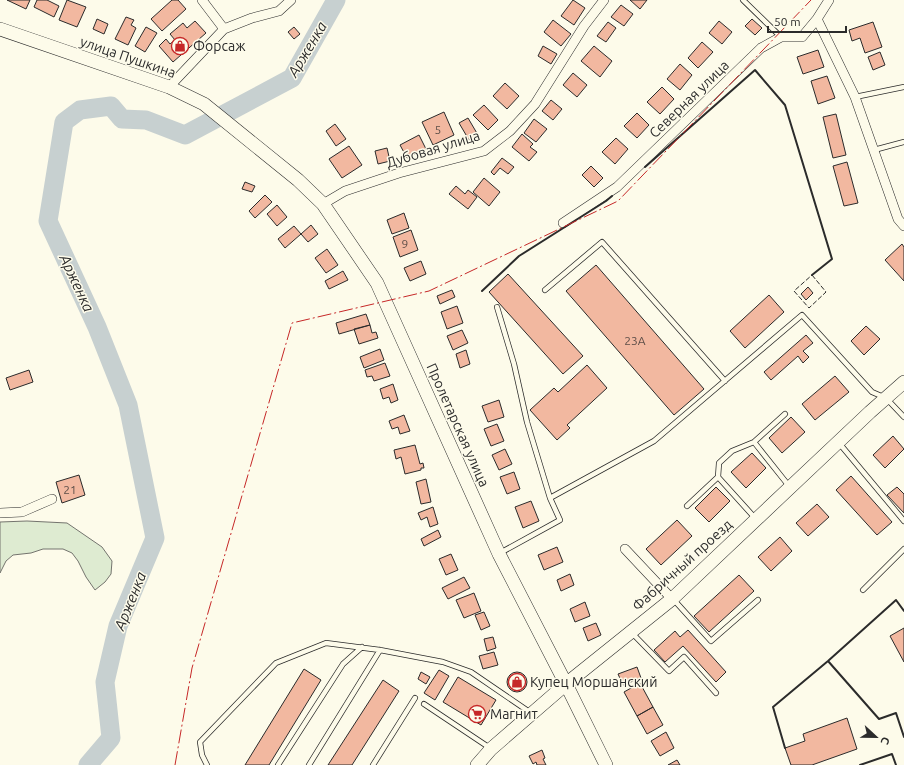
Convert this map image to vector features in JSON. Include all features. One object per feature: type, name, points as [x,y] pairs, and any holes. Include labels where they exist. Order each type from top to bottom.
[{"type":"main road","name":"улица Пушкина","points":[[0,29],[169,87],[204,104],[237,132]]},
{"type":"main road","name":"Пролетарская улица","points":[[237,132],[298,180],[323,204],[377,283],[499,554],[606,765]]},
{"type":"main road","name":"Фабричный проезд","points":[[477,765],[491,749],[566,684],[672,598],[870,412],[904,382]]},
{"type":"street","points":[[202,0],[224,29]]},
{"type":"street","points":[[169,87],[224,29],[252,18],[279,11],[291,0]]},
{"type":"street","name":"Дубовая улица","points":[[323,204],[345,191],[398,173],[484,151],[510,131],[535,104],[584,26],[604,0]]},
{"type":"street","name":"Северная улица","points":[[563,223],[617,187],[762,48],[780,37],[802,36],[817,19],[829,0]]},
{"type":"street","points":[[817,19],[855,97],[898,219],[904,226]]},
{"type":"street","points":[[0,512],[22,512],[52,499]]},
{"type":"street","points":[[624,549],[672,598]]},
{"type":"lane","points":[[743,0],[780,37]]},
{"type":"lane","points":[[855,97],[904,87]]},
{"type":"lane","points":[[874,150],[904,142]]},
{"type":"lane","points":[[546,290],[602,242],[725,380]]},
{"type":"lane","points":[[497,307],[514,364],[527,422],[550,498],[560,520],[499,554]]},
{"type":"lane","points":[[550,498],[654,441],[802,315],[872,392],[886,398],[904,417]]},
{"type":"lane","points":[[688,506],[718,477],[719,463],[732,451],[754,442],[785,414]]},
{"type":"lane","points":[[754,442],[790,487]]},
{"type":"lane","points":[[838,442],[904,521]]},
{"type":"lane","points":[[718,477],[756,519]]},
{"type":"lane","points":[[863,590],[904,549]]},
{"type":"lane","points":[[672,598],[711,641],[758,600]]},
{"type":"lane","points":[[631,632],[669,671],[684,658],[716,693]]},
{"type":"lane","points":[[207,765],[202,755],[200,742],[276,663],[326,643],[380,650],[443,662],[471,672],[532,714]]},
{"type":"lane","points":[[278,765],[343,664],[362,648]]},
{"type":"lane","points":[[309,765],[380,650]]},
{"type":"lane","points":[[373,765],[415,698]]},
{"type":"lane","points":[[424,704],[491,749]]},
{"type":"green space","points":[[27,521],[67,523],[102,547],[112,561],[111,574],[105,582],[95,590],[72,553],[63,549],[43,549],[31,553],[13,555],[6,561],[0,573],[0,522]]},
{"type":"building","points":[[7,0],[30,0],[26,9]]},
{"type":"building","points":[[37,0],[47,0],[59,6],[54,17],[34,7]]},
{"type":"building","points":[[67,0],[86,7],[77,27],[59,20]]},
{"type":"building","points":[[172,0],[178,0],[186,9],[162,31],[151,19]]},
{"type":"building","points":[[573,0],[585,8],[574,25],[561,16]]},
{"type":"building","points":[[630,0],[647,0],[640,9]]},
{"type":"building","points":[[621,5],[633,14],[624,26],[611,17]]},
{"type":"building","points":[[126,17],[134,20],[131,25],[136,28],[128,45],[115,39]]},
{"type":"building","points":[[97,19],[108,24],[104,34],[93,29]]},
{"type":"building","points":[[752,19],[762,28],[755,35],[745,26]]},
{"type":"building","points":[[553,20],[571,34],[561,46],[544,32]]},
{"type":"building","points":[[195,21],[206,33],[173,62],[159,46],[166,39],[170,44],[175,40],[170,34],[183,23],[187,28]]},
{"type":"building","points":[[719,21],[732,32],[722,44],[709,33]]},
{"type":"building","points":[[608,22],[616,28],[606,42],[597,36]]},
{"type":"building","points":[[873,22],[882,47],[865,53],[860,38],[852,41],[849,30]]},
{"type":"building","points":[[146,27],[157,33],[145,52],[135,46]]},
{"type":"building","points":[[294,27],[300,34],[294,39],[288,32]]},
{"type":"building","points":[[702,42],[713,52],[698,68],[688,58]]},
{"type":"building","points":[[543,46],[557,54],[551,64],[538,56]]},
{"type":"building","points":[[594,46],[612,61],[600,77],[581,61]]},
{"type":"building","points":[[818,50],[824,67],[803,74],[797,57]]},
{"type":"building","points":[[880,52],[885,65],[873,70],[868,57]]},
{"type":"building","points":[[680,64],[692,75],[680,90],[667,79]]},
{"type":"building","points":[[573,73],[587,85],[577,97],[563,85]]},
{"type":"building","points":[[827,76],[835,98],[818,104],[811,81]]},
{"type":"building","points":[[505,83],[519,96],[507,109],[493,96]]},
{"type":"building","points":[[662,87],[674,99],[660,114],[647,102]]},
{"type":"building","points":[[551,100],[562,109],[553,120],[542,111]]},
{"type":"building","points":[[484,105],[498,120],[488,130],[473,115]]},
{"type":"building","points":[[444,112],[454,135],[433,145],[422,122]]},
{"type":"building","points":[[637,113],[649,125],[637,138],[624,126]]},
{"type":"building","points":[[836,114],[846,155],[833,158],[823,117]]},
{"type":"building","points":[[468,118],[478,135],[469,140],[459,123]]},
{"type":"building","points":[[534,119],[547,129],[536,142],[524,133]]},
{"type":"building","points":[[335,124],[346,139],[336,146],[326,131]]},
{"type":"building","points":[[522,134],[533,144],[530,147],[537,152],[529,161],[512,147]]},
{"type":"building","points":[[419,135],[426,149],[407,158],[400,145]]},
{"type":"building","points":[[616,138],[628,149],[615,164],[602,152]]},
{"type":"building","points":[[349,146],[362,165],[342,178],[329,159]]},
{"type":"building","points":[[387,148],[390,161],[378,164],[375,151]]},
{"type":"building","points":[[502,158],[514,167],[508,174],[500,168],[494,175],[491,172]]},
{"type":"building","points":[[847,162],[858,203],[844,206],[833,166]]},
{"type":"building","points":[[591,166],[603,178],[594,187],[582,175]]},
{"type":"building","points":[[484,178],[500,192],[489,206],[473,192]]},
{"type":"building","points":[[245,182],[255,186],[252,192],[242,189]]},
{"type":"building","points":[[456,186],[465,194],[468,190],[477,197],[468,209],[449,194]]},
{"type":"building","points":[[265,195],[272,202],[255,218],[249,211]]},
{"type":"building","points":[[277,205],[287,217],[277,226],[267,214]]},
{"type":"building","points":[[404,213],[409,228],[392,234],[387,220]]},
{"type":"building","points":[[311,225],[318,234],[308,242],[301,234]]},
{"type":"building","points":[[294,226],[301,234],[285,248],[278,239]]},
{"type":"building","points":[[411,230],[418,250],[400,257],[393,237]]},
{"type":"building","points":[[902,244],[904,247],[904,281],[885,260]]},
{"type":"building","points":[[327,249],[338,265],[326,273],[315,258]]},
{"type":"building","points":[[421,261],[426,274],[410,281],[404,268]]},
{"type":"building","points":[[596,265],[704,389],[674,415],[566,291]]},
{"type":"building","points":[[343,271],[348,280],[329,289],[325,281]]},
{"type":"building","points":[[508,274],[583,356],[563,374],[489,292]]},
{"type":"building","points":[[808,287],[813,293],[806,300],[801,294]]},
{"type":"building","points":[[452,290],[455,297],[440,304],[437,296]]},
{"type":"building","points":[[769,295],[784,312],[745,348],[730,331]]},
{"type":"building","points":[[457,306],[463,323],[447,329],[441,312]]},
{"type":"building","points":[[366,314],[370,325],[339,334],[336,323]]},
{"type":"building","points":[[370,325],[372,333],[376,332],[378,338],[359,344],[354,329]]},
{"type":"building","points":[[866,326],[880,339],[864,355],[851,341]]},
{"type":"building","points":[[462,330],[468,343],[453,350],[447,336]]},
{"type":"building","points":[[806,335],[813,343],[803,351],[809,357],[803,363],[798,356],[771,380],[764,372]]},
{"type":"building","points":[[380,349],[384,360],[364,368],[360,357]]},
{"type":"building","points":[[466,350],[470,364],[460,368],[456,354]]},
{"type":"building","points":[[385,363],[390,376],[374,381],[372,376],[367,377],[365,370]]},
{"type":"building","points":[[587,365],[607,388],[567,425],[570,428],[557,440],[530,410],[554,388],[558,392]]},
{"type":"building","points":[[29,370],[33,382],[10,390],[6,378]]},
{"type":"building","points":[[835,376],[849,392],[815,420],[802,404]]},
{"type":"building","points":[[393,384],[398,400],[391,403],[389,397],[383,399],[380,389]]},
{"type":"building","points":[[499,400],[504,417],[488,422],[482,406]]},
{"type":"building","points":[[404,415],[410,431],[400,434],[398,427],[392,429],[389,421]]},
{"type":"building","points":[[791,417],[805,432],[782,453],[769,438]]},
{"type":"building","points":[[497,424],[504,441],[491,446],[484,429]]},
{"type":"building","points":[[893,436],[904,449],[885,468],[873,455]]},
{"type":"building","points":[[415,445],[420,464],[423,463],[424,468],[405,474],[401,457],[396,459],[394,450]]},
{"type":"building","points":[[505,449],[512,464],[499,470],[492,455]]},
{"type":"building","points":[[752,453],[766,468],[746,488],[731,472]]},
{"type":"building","points":[[514,472],[520,489],[507,494],[500,477]]},
{"type":"building","points":[[79,475],[85,495],[62,503],[56,482]]},
{"type":"building","points":[[851,476],[892,522],[877,535],[836,490]]},
{"type":"building","points":[[426,479],[431,502],[421,504],[416,482]]},
{"type":"building","points":[[716,487],[730,501],[709,522],[695,508]]},
{"type":"building","points":[[897,487],[904,494],[904,513],[887,495]]},
{"type":"building","points":[[531,501],[539,521],[523,528],[515,507]]},
{"type":"building","points":[[817,504],[829,517],[808,536],[796,523]]},
{"type":"building","points":[[433,507],[438,524],[430,527],[427,517],[421,520],[418,513]]},
{"type":"building","points":[[677,520],[692,536],[661,565],[646,549]]},
{"type":"building","points":[[438,530],[441,537],[424,546],[421,539]]},
{"type":"building","points":[[780,537],[792,551],[771,571],[758,557]]},
{"type":"building","points":[[557,547],[563,562],[544,570],[538,555]]},
{"type":"building","points":[[451,554],[458,570],[446,575],[439,559]]},
{"type":"building","points":[[570,574],[574,585],[561,591],[557,580]]},
{"type":"building","points":[[739,575],[754,591],[709,632],[694,616]]},
{"type":"building","points":[[464,577],[470,588],[448,599],[442,588]]},
{"type":"building","points":[[474,593],[481,611],[464,618],[456,600]]},
{"type":"building","points":[[585,602],[590,616],[575,622],[570,609]]},
{"type":"building","points":[[484,612],[490,626],[481,630],[475,615]]},
{"type":"building","points":[[596,623],[601,635],[588,641],[583,628]]},
{"type":"building","points":[[904,628],[904,662],[890,636]]},
{"type":"building","points":[[688,630],[726,672],[716,682],[683,646],[665,662],[654,650],[675,631],[680,637]]},
{"type":"building","points":[[493,637],[496,648],[487,651],[484,639]]},
{"type":"building","points":[[494,652],[498,665],[483,669],[479,656]]},
{"type":"building","points":[[637,667],[641,678],[623,685],[618,674]]},
{"type":"building","points":[[304,669],[321,680],[269,765],[245,765]]},
{"type":"building","points":[[439,670],[449,676],[435,700],[424,693]]},
{"type":"building","points":[[421,672],[430,677],[426,684],[418,679]]},
{"type":"building","points":[[517,672],[524,675],[527,682],[524,689],[517,692],[510,689],[507,682],[510,675]]},
{"type":"building","points":[[458,677],[496,700],[481,725],[443,702]]},
{"type":"building","points":[[383,680],[399,691],[352,765],[328,765]]},
{"type":"building","points":[[640,683],[653,707],[637,716],[624,692]]},
{"type":"building","points":[[653,707],[663,725],[647,734],[637,716]]},
{"type":"building","points":[[847,718],[857,749],[812,765],[791,765],[785,748],[805,741],[803,734]]},
{"type":"building","points":[[666,732],[674,748],[660,756],[651,741]]},
{"type":"building","points":[[542,750],[545,758],[543,759],[546,765],[537,765],[536,762],[533,764],[529,756]]},
{"type":"building","points":[[677,760],[680,765],[668,765]]},
{"type":"waterway","name":"Арженка","points":[[88,765],[111,738],[105,682],[118,626],[155,538],[128,405],[97,327],[48,221],[64,122],[80,110],[111,106],[122,119],[146,120],[185,135],[292,78],[336,0]]},
{"type":"fence","points":[[812,275],[826,292],[809,308],[794,291],[812,275]]},
{"type":"wall","points":[[645,167],[755,70],[785,105],[832,259],[812,275]]},
{"type":"wall","points":[[482,291],[519,256],[612,196]]},
{"type":"wall","points":[[785,748],[773,707],[828,661],[896,600],[904,611]]},
{"type":"wall","points":[[828,661],[879,719],[896,713],[904,737]]},
{"type":"wall","points":[[860,765],[892,754],[896,765]]},
{"type":"power","points":[[175,765],[192,668],[292,323],[429,291],[618,201],[811,0]]},
{"type":"place","name":"Форсаж","points":[[180,46]]},
{"type":"place","name":"Купец Моршанский","points":[[517,682]]},
{"type":"place","name":"Магнит","points":[[477,714]]}]
